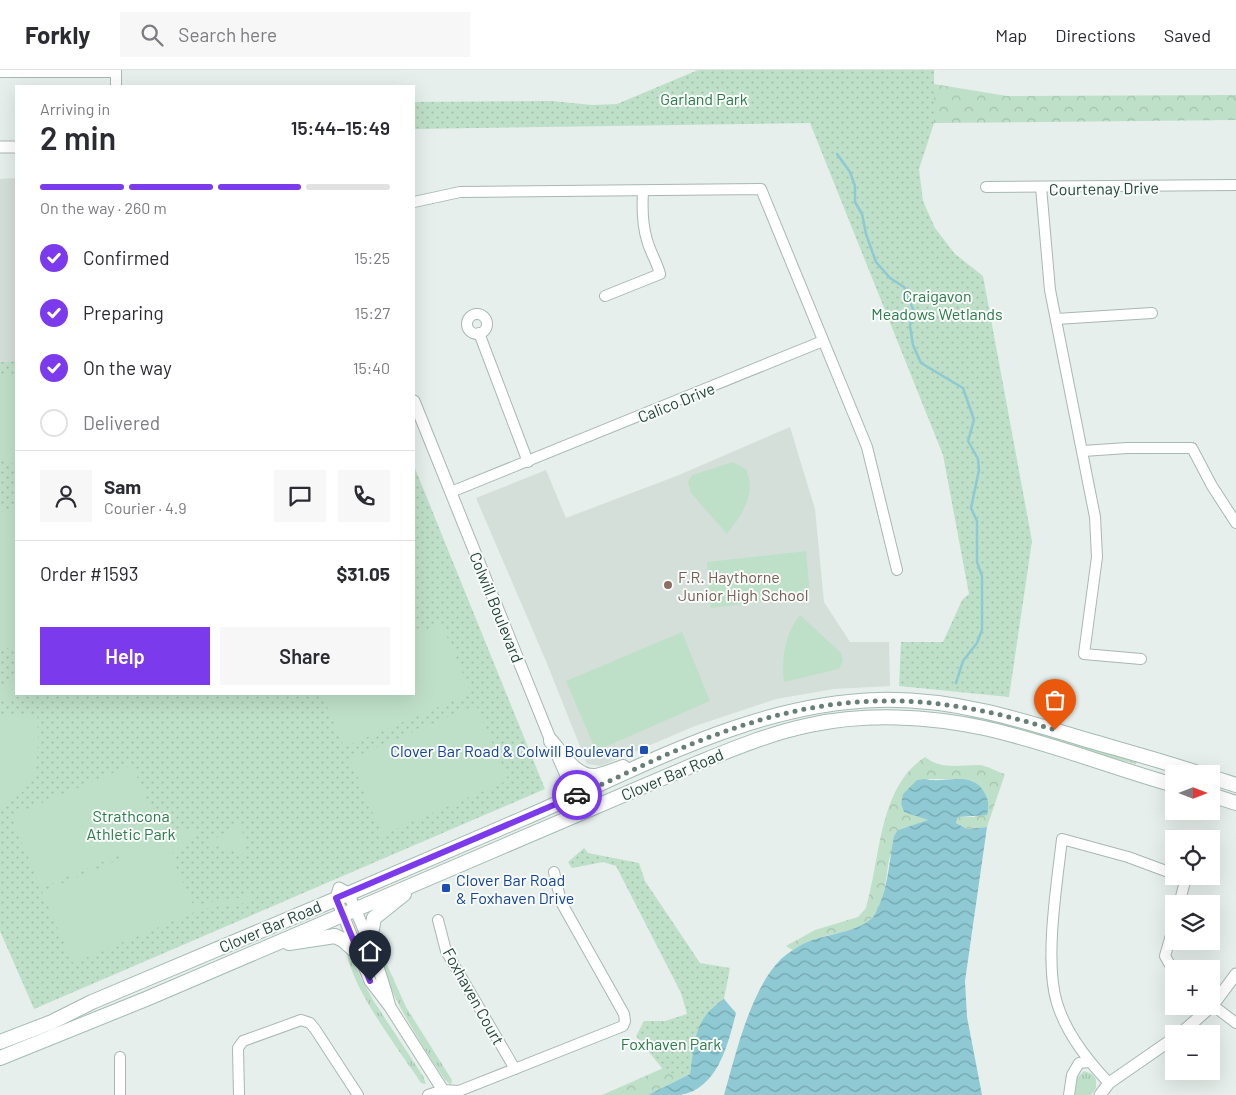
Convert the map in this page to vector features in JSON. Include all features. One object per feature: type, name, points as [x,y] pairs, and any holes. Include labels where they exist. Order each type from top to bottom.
[{"type":"main road","name":"Clover Bar Road","points":[[0,1042],[52,1022],[92,1002],[575,796],[667,754],[744,725],[801,709],[850,701],[906,700],[983,710],[1170,765]]},
{"type":"main road","name":"Clover Bar Road","points":[[0,1058],[42,1043],[582,812],[761,738],[810,725],[886,718],[938,720],[985,728],[1165,781]]},
{"type":"main road","points":[[551,741],[571,765],[585,774],[596,776],[667,754]]},
{"type":"main road","points":[[1220,780],[1236,786]]},
{"type":"main road","points":[[1220,798],[1236,803]]},
{"type":"main road","points":[[269,946],[335,936],[364,950],[374,918],[418,883]]},
{"type":"street","points":[[0,72],[116,71],[116,85]]},
{"type":"street","points":[[0,147],[15,147]]},
{"type":"street","name":"Courtenay Drive","points":[[1141,659],[1084,654],[1097,557],[1095,517],[1084,451],[1050,290],[1041,187],[1236,185]]},
{"type":"street","points":[[986,187],[1041,187]]},
{"type":"street","points":[[415,202],[460,192],[643,192],[761,189],[867,447],[897,570]]},
{"type":"street","points":[[605,296],[660,274],[657,261],[647,242],[642,220],[643,192]]},
{"type":"street","points":[[1056,319],[1152,313]]},
{"type":"street","points":[[479,333],[528,462]]},
{"type":"street","name":"Calico Drive","points":[[452,492],[823,341]]},
{"type":"street","name":"Colwill Boulevard","points":[[415,403],[551,741],[582,812]]},
{"type":"street","points":[[1084,451],[1127,448],[1192,448],[1212,486],[1236,523]]},
{"type":"street","points":[[1109,1084],[1089,1062],[1070,1032],[1057,1003],[1052,969],[1054,909],[1062,839],[1128,857],[1165,871]]},
{"type":"street","points":[[428,1095],[444,1092],[458,1093],[618,1030],[625,1021],[624,1014],[560,902],[554,872]]},
{"type":"street","points":[[342,895],[356,909],[364,950]]},
{"type":"street","points":[[342,895],[342,914],[382,976],[390,1008],[444,1092]]},
{"type":"street","name":"Foxhaven Court","points":[[438,920],[446,951],[515,1070]]},
{"type":"street","points":[[1220,994],[1236,974]]},
{"type":"street","points":[[1220,1010],[1236,1023]]},
{"type":"street","points":[[1190,1025],[1200,1015]]},
{"type":"street","points":[[238,1095],[238,1048],[243,1041],[301,1020],[310,1023],[315,1029],[358,1095]]},
{"type":"street","points":[[1100,1095],[1109,1084],[1165,1044]]},
{"type":"street","points":[[120,1057],[120,1095]]},
{"type":"street","points":[[1069,1095],[1072,1075],[1079,1063],[1089,1062]]},
{"type":"shaded area","points":[[15,178],[15,361],[0,362],[0,179]]},
{"type":"shaded area","name":"F.R. Haythorne Junior High School","points":[[790,427],[815,509],[824,602],[850,642],[889,642],[890,686],[834,689],[776,699],[695,726],[601,766],[587,764],[546,661],[476,498],[546,470],[566,518],[679,475]]},
{"type":"green space","name":"Craigavon Meadows Wetlands","points":[[698,70],[934,70],[934,123],[919,169],[923,201],[935,228],[955,254],[983,276],[1032,541],[1009,697],[899,686],[901,642],[943,642],[962,600],[969,594],[943,455],[810,123],[415,129],[415,102],[552,101],[593,105],[617,104]]},
{"type":"green space","points":[[934,84],[1007,96],[1236,95],[1236,120],[934,123]]},
{"type":"green space","name":"Strathcona Athletic Park","points":[[15,361],[15,695],[415,695],[415,468],[545,789],[34,1009],[0,931],[0,362]]},
{"type":"green space","points":[[15,375],[15,464],[0,460],[0,376]]},
{"type":"green space","points":[[733,462],[746,469],[750,487],[743,511],[727,534],[691,493],[688,482],[692,475]]},
{"type":"green space","points":[[15,511],[15,648],[0,648],[0,512]]},
{"type":"green space","points":[[806,551],[810,596],[711,608],[707,562]]},
{"type":"green space","points":[[800,615],[841,653],[843,661],[839,669],[784,682],[783,664],[785,647],[791,630]]},
{"type":"green space","points":[[441,623],[471,693],[344,747],[322,695],[415,695],[415,635]]},
{"type":"green space","points":[[682,632],[710,701],[596,751],[566,681]]},
{"type":"green space","points":[[15,680],[15,695],[20,695],[0,702],[0,687]]},
{"type":"green space","points":[[476,705],[508,780],[382,835],[350,759]]},
{"type":"green space","points":[[0,714],[37,714],[38,743],[35,769],[31,780],[14,799],[0,806]]},
{"type":"green space","points":[[953,716],[974,717],[1021,726],[1137,762],[1136,764]]},
{"type":"green space","points":[[925,757],[938,764],[958,766],[982,765],[1005,774],[987,827],[967,829],[956,823],[958,817],[975,817],[974,782],[955,779],[925,779],[903,794],[901,804],[904,812],[929,820],[898,830],[889,860],[882,898],[874,916],[859,927],[819,938],[794,951],[786,946],[815,930],[858,917],[866,908],[890,805],[898,787],[910,770]]},
{"type":"green space","points":[[132,765],[162,834],[198,829],[171,855],[192,903],[201,904],[250,896],[251,902],[202,909],[73,963],[42,892],[120,859],[119,855],[41,888],[11,816]]},
{"type":"green space","points":[[240,825],[245,840],[244,854],[207,843]]},
{"type":"green space","name":"Foxhaven Park","points":[[584,848],[588,853],[639,863],[645,881],[700,963],[730,968],[724,999],[714,1006],[701,1023],[695,1041],[690,1074],[666,1073],[636,1036],[644,1021],[665,1021],[687,1014],[681,993],[616,866],[603,862],[572,868],[568,862]]},
{"type":"green space","points":[[375,938],[406,1007],[452,1080],[451,1085],[445,1080],[402,1011],[378,955]]},
{"type":"green space","points":[[347,952],[373,1000],[423,1076],[426,1084],[421,1083],[367,1001],[350,967]]},
{"type":"green space","points":[[668,1066],[690,1074],[648,1095],[602,1095]]},
{"type":"green space","points":[[1084,1071],[1092,1074],[1096,1079],[1096,1088],[1091,1095],[1075,1095],[1077,1078]]},
{"type":"water","points":[[917,780],[972,781],[979,785],[988,801],[987,815],[958,817],[956,823],[967,829],[987,827],[965,981],[967,1017],[982,1095],[724,1095],[745,1023],[770,972],[781,959],[806,942],[855,928],[870,920],[875,914],[883,896],[888,876],[894,836],[898,830],[928,820],[904,812],[901,804],[903,794]]},
{"type":"water","points":[[724,999],[736,1013],[725,1051],[712,1075],[704,1084],[693,1091],[680,1095],[648,1095],[690,1074],[695,1041],[701,1023],[706,1015]]},
{"type":"waterway","points":[[837,154],[850,172],[855,186],[855,202],[862,214],[866,234],[876,262],[890,278],[904,287],[913,309],[910,326],[913,345],[921,363],[963,388],[974,420],[968,441],[978,459],[979,470],[971,508],[977,521],[977,562],[982,576],[982,630],[977,643],[963,661],[956,683]]},
{"type":"way so far","points":[[577,795],[667,754],[710,737],[773,715],[835,703],[879,700],[933,702],[983,710],[1055,730]]},
{"type":"place","name":"F.R. Haythorne Junior High School","points":[[668,585]]},
{"type":"place","name":"Clover Bar Road & Colwill Boulevard","points":[[644,750]]},
{"type":"place","name":"Clover Bar Road & Foxhaven Drive","points":[[446,888]]},
{"type":"route","points":[[370,981],[336,898],[577,795]]},
{"type":"park label","name":"Garland Park","points":[[704,98]]}]
